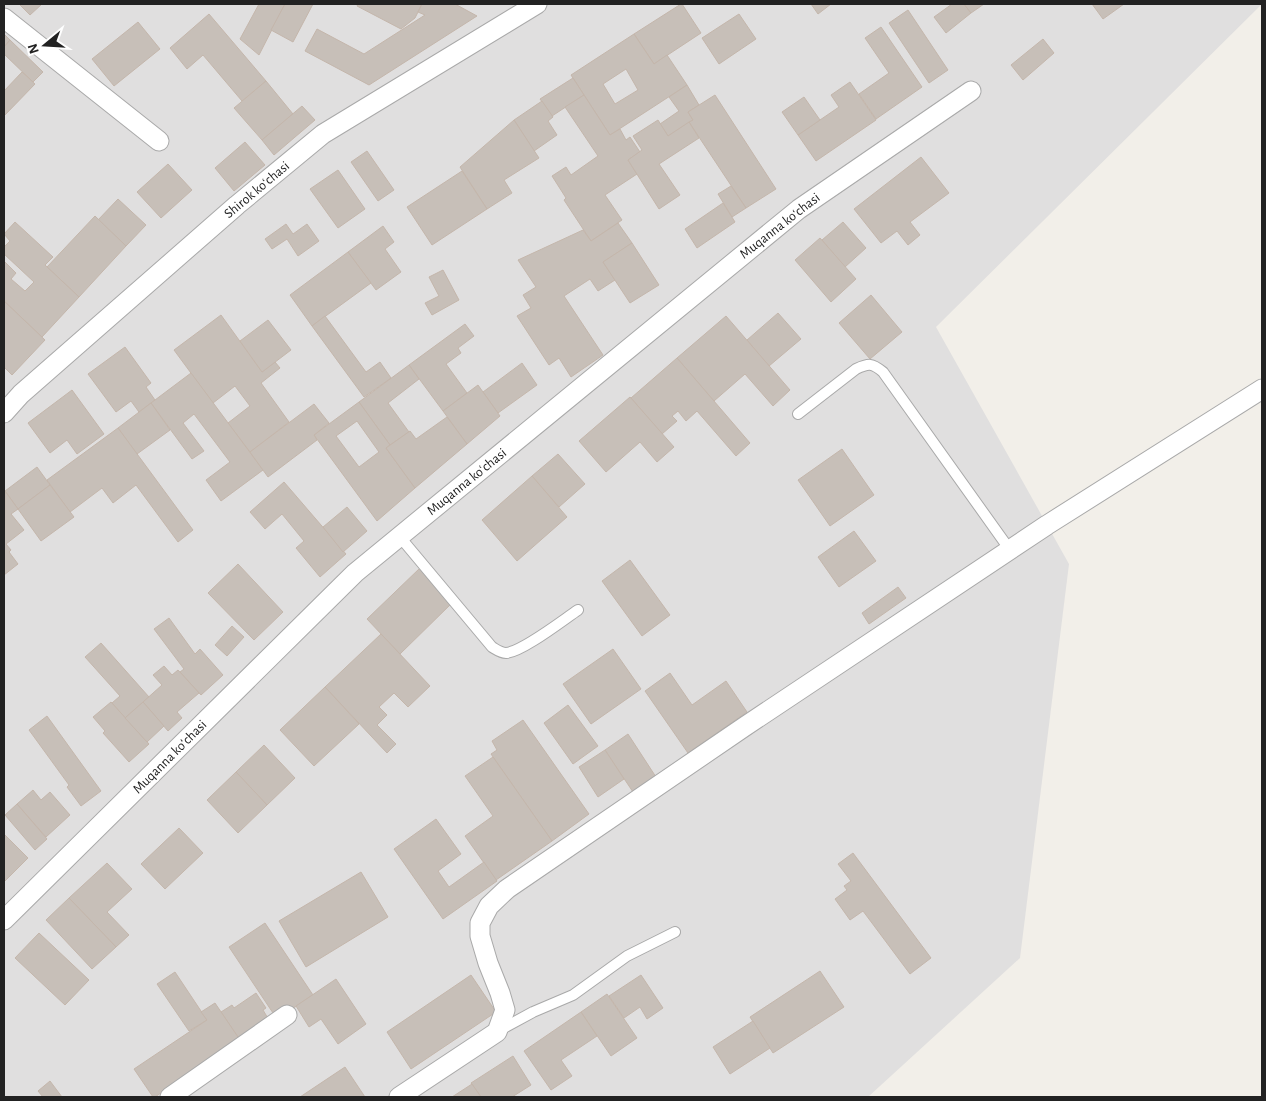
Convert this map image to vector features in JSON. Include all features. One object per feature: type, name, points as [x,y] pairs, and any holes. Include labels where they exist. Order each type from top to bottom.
[{"type":"street","name":"Shirok koʻchasi","points":[[4,413],[21,394],[207,231],[323,134],[534,4]]},
{"type":"street","points":[[4,18],[159,141]]},
{"type":"street","name":"Muqanna koʻchasi","points":[[4,920],[355,573],[798,209],[970,91]]},
{"type":"street","points":[[399,1097],[497,1032],[505,1010],[480,936],[480,923],[489,906],[507,889],[736,732],[1010,550],[1262,389]]},
{"type":"street","points":[[170,1097],[287,1015]]},
{"type":"lane","points":[[798,414],[856,369],[866,364],[874,365],[883,372],[1010,550]]},
{"type":"lane","points":[[400,537],[492,647],[499,652],[507,653],[524,646],[578,610]]},
{"type":"lane","points":[[497,1032],[533,1012],[573,995],[627,956],[675,932]]},
{"type":"shaded area","points":[[4,4],[1262,4],[936,327],[1069,564],[1020,958],[868,1097],[4,1097]]},
{"type":"building","points":[[19,4],[42,4],[30,15]]},
{"type":"building","points":[[259,4],[285,4],[259,55],[240,39]]},
{"type":"building","points":[[285,4],[313,4],[293,42],[271,30]]},
{"type":"building","points":[[358,4],[422,4],[415,18],[401,29],[357,6]]},
{"type":"building","points":[[422,4],[455,4],[477,16],[369,85],[305,51],[317,29],[364,54],[425,15],[418,12]]},
{"type":"building","points":[[681,4],[701,33],[654,64],[634,34]]},
{"type":"building","points":[[811,4],[831,4],[818,14]]},
{"type":"building","points":[[952,4],[964,4],[971,13],[946,33],[934,17]]},
{"type":"building","points":[[964,4],[984,4],[971,13]]},
{"type":"building","points":[[1092,4],[1124,4],[1103,19]]},
{"type":"building","points":[[908,10],[948,70],[929,83],[889,23]]},
{"type":"building","points":[[209,14],[266,81],[242,101],[203,55],[187,69],[170,48]]},
{"type":"building","points":[[739,14],[756,39],[719,64],[702,38]]},
{"type":"building","points":[[138,22],[160,49],[114,86],[92,59]]},
{"type":"building","points":[[881,27],[922,87],[876,119],[859,94],[889,73],[865,38]]},
{"type":"building","points":[[4,34],[10,40],[4,47]]},
{"type":"building","points":[[634,34],[654,64],[667,55],[687,85],[610,135],[571,75]],"holes":[[[626,69],[638,90],[615,104],[603,84]]]},
{"type":"building","points":[[1043,39],[1054,53],[1023,80],[1011,65]]},
{"type":"building","points":[[10,40],[43,72],[33,82],[4,54],[4,47]]},
{"type":"building","points":[[22,72],[35,84],[4,116],[4,91]]},
{"type":"building","points":[[573,78],[584,95],[552,116],[540,99]]},
{"type":"building","points":[[266,81],[293,114],[262,140],[234,108]]},
{"type":"building","points":[[850,82],[876,120],[816,161],[798,135],[839,107],[831,95]]},
{"type":"building","points":[[687,85],[699,105],[688,112],[693,120],[668,136],[660,124],[679,111],[669,97]]},
{"type":"building","points":[[584,95],[610,135],[620,129],[626,140],[630,137],[640,152],[628,160],[637,174],[605,195],[622,220],[591,241],[564,200],[566,198],[552,176],[566,167],[571,175],[598,156],[565,107]]},
{"type":"building","points":[[715,95],[776,189],[746,208],[689,122],[693,120],[688,112]]},
{"type":"building","points":[[804,97],[820,120],[798,135],[782,112]]},
{"type":"building","points":[[542,101],[553,117],[548,121],[557,135],[534,151],[514,120]]},
{"type":"building","points":[[302,106],[315,120],[274,155],[262,140]]},
{"type":"building","points":[[514,120],[539,158],[504,180],[512,193],[487,209],[460,167]]},
{"type":"building","points":[[658,120],[668,136],[689,122],[699,138],[659,164],[680,195],[659,209],[628,160],[642,150],[633,136]]},
{"type":"building","points":[[245,142],[265,165],[234,191],[215,168]]},
{"type":"building","points":[[367,151],[394,190],[378,201],[351,162]]},
{"type":"building","points":[[921,157],[949,193],[910,222],[920,235],[908,245],[897,231],[881,243],[854,209]]},
{"type":"building","points":[[168,164],[192,190],[161,218],[137,192]]},
{"type":"building","points":[[338,170],[365,209],[338,228],[310,189]]},
{"type":"building","points":[[462,171],[487,209],[432,245],[407,207]]},
{"type":"building","points":[[731,186],[746,208],[732,217],[718,194]]},
{"type":"building","points":[[118,199],[146,225],[126,246],[98,220]]},
{"type":"building","points":[[723,203],[735,222],[697,248],[685,229]]},
{"type":"building","points":[[95,216],[126,246],[79,297],[47,267]]},
{"type":"building","points":[[15,222],[53,257],[45,265],[79,297],[42,337],[4,301],[4,261],[16,273],[11,279],[25,291],[34,282],[4,254],[4,247],[10,241],[4,234]]},
{"type":"building","points":[[843,222],[866,248],[845,267],[822,240]]},
{"type":"building","points":[[618,223],[632,243],[603,262],[615,280],[598,291],[590,279],[564,296],[603,355],[571,377],[559,358],[549,365],[517,316],[531,308],[523,295],[536,287],[518,260],[583,230],[591,241]]},
{"type":"building","points":[[286,224],[293,234],[307,224],[319,241],[298,256],[287,239],[272,249],[265,239]]},
{"type":"building","points":[[383,226],[394,242],[385,249],[401,272],[376,290],[348,252]]},
{"type":"building","points":[[820,238],[856,279],[831,302],[795,260]]},
{"type":"building","points":[[632,243],[659,285],[630,303],[603,262]]},
{"type":"building","points":[[348,252],[371,283],[312,326],[290,295]]},
{"type":"building","points":[[443,270],[459,300],[432,315],[425,303],[439,296],[429,277]]},
{"type":"building","points":[[871,295],[902,332],[870,359],[839,323]]},
{"type":"building","points":[[4,301],[45,340],[12,375],[4,367]]},
{"type":"building","points":[[778,313],[801,339],[769,366],[747,340]]},
{"type":"building","points":[[221,315],[262,372],[275,362],[280,368],[261,383],[289,422],[250,452],[228,423],[250,406],[235,386],[213,403],[174,350]]},
{"type":"building","points":[[325,316],[366,372],[380,362],[391,378],[364,397],[312,326]]},
{"type":"building","points":[[726,316],[790,390],[773,406],[745,374],[714,401],[677,358]]},
{"type":"building","points":[[268,320],[291,350],[262,372],[240,341]]},
{"type":"building","points":[[465,324],[474,336],[458,348],[461,353],[446,364],[467,393],[443,411],[409,365]]},
{"type":"building","points":[[125,347],[151,383],[146,387],[155,400],[139,412],[131,401],[116,412],[88,374]]},
{"type":"building","points":[[677,358],[750,443],[736,456],[697,411],[686,421],[678,411],[672,416],[677,421],[662,434],[631,398]]},
{"type":"building","points":[[522,363],[537,385],[498,413],[483,392]]},
{"type":"building","points":[[409,365],[419,379],[388,403],[409,432],[390,445],[359,402]]},
{"type":"building","points":[[191,373],[263,470],[221,501],[206,480],[230,462],[194,414],[183,423],[204,451],[192,459],[151,403]]},
{"type":"building","points":[[478,385],[500,416],[467,444],[443,411]]},
{"type":"building","points":[[72,390],[104,434],[77,454],[67,440],[50,453],[28,423]]},
{"type":"building","points":[[630,397],[674,447],[657,462],[640,442],[606,472],[579,441]]},
{"type":"building","points":[[359,402],[390,445],[386,448],[415,488],[377,521],[314,435]],"holes":[[[357,421],[379,452],[359,467],[336,436]]]},
{"type":"building","points":[[151,403],[170,430],[137,454],[118,428]]},
{"type":"building","points":[[314,404],[329,423],[314,435],[317,440],[268,477],[250,452]]},
{"type":"building","points":[[447,417],[467,444],[415,488],[386,448],[410,431],[416,439]]},
{"type":"building","points":[[118,428],[193,530],[178,542],[136,485],[113,503],[102,488],[70,512],[47,480]]},
{"type":"building","points":[[842,449],[874,495],[830,526],[798,480]]},
{"type":"building","points":[[558,454],[585,484],[559,507],[532,476]]},
{"type":"building","points":[[37,467],[50,485],[18,509],[5,491]]},
{"type":"building","points":[[532,476],[567,517],[517,561],[482,520]]},
{"type":"building","points":[[284,482],[346,554],[320,577],[296,548],[304,541],[282,514],[265,529],[250,512]]},
{"type":"building","points":[[50,485],[74,517],[41,541],[18,509]]},
{"type":"building","points":[[5,491],[18,509],[11,514],[24,530],[6,544],[11,550],[9,552],[18,564],[4,575]]},
{"type":"building","points":[[347,507],[367,531],[343,552],[323,527]]},
{"type":"building","points":[[854,531],[876,561],[839,587],[818,557]]},
{"type":"building","points":[[630,560],[670,615],[642,636],[602,581]]},
{"type":"building","points":[[238,564],[283,612],[254,640],[208,593]]},
{"type":"building","points":[[420,568],[452,603],[400,654],[367,619]]},
{"type":"building","points":[[898,587],[906,598],[869,624],[862,613]]},
{"type":"building","points":[[169,618],[195,654],[200,649],[223,675],[201,695],[180,672],[184,669],[154,629]]},
{"type":"building","points":[[232,626],[244,637],[227,656],[215,645]]},
{"type":"building","points":[[381,634],[430,686],[408,707],[394,693],[379,707],[387,715],[377,725],[396,744],[387,753],[325,687]]},
{"type":"building","points":[[101,643],[149,697],[125,718],[112,703],[120,696],[85,657]]},
{"type":"building","points":[[613,649],[641,689],[591,724],[563,684]]},
{"type":"building","points":[[164,666],[172,675],[178,670],[199,693],[177,712],[182,718],[168,731],[143,702],[162,685],[153,675]]},
{"type":"building","points":[[670,673],[692,705],[726,681],[747,712],[688,753],[645,691]]},
{"type":"building","points":[[325,687],[359,724],[314,766],[280,730]]},
{"type":"building","points":[[111,702],[149,744],[129,762],[103,733],[105,731],[93,717]]},
{"type":"building","points":[[143,702],[164,726],[147,742],[125,718]]},
{"type":"building","points":[[568,705],[598,746],[573,764],[544,723]]},
{"type":"building","points":[[47,716],[101,791],[81,806],[67,787],[69,785],[29,730]]},
{"type":"building","points":[[523,720],[589,814],[552,841],[491,754],[497,750],[492,741]]},
{"type":"building","points":[[628,734],[656,777],[633,792],[605,750]]},
{"type":"building","points":[[264,745],[295,778],[267,805],[236,772]]},
{"type":"building","points":[[605,750],[624,779],[598,797],[579,767]]},
{"type":"building","points":[[493,757],[552,841],[496,880],[465,836],[493,816],[465,776]]},
{"type":"building","points":[[236,772],[267,805],[238,833],[207,800]]},
{"type":"building","points":[[33,790],[41,800],[50,792],[70,815],[46,837],[17,804]]},
{"type":"building","points":[[17,804],[47,839],[35,850],[5,815]]},
{"type":"building","points":[[436,819],[461,854],[438,871],[449,887],[484,862],[497,881],[443,919],[394,849]]},
{"type":"building","points":[[179,828],[203,853],[165,889],[141,864]]},
{"type":"building","points":[[4,834],[28,858],[4,882]]},
{"type":"building","points":[[853,853],[931,958],[910,974],[863,911],[850,920],[835,899],[847,890],[844,886],[851,881],[838,864]]},
{"type":"building","points":[[107,863],[132,889],[107,912],[129,935],[116,947],[69,898]]},
{"type":"building","points":[[361,872],[388,917],[306,967],[279,921]]},
{"type":"building","points":[[69,898],[116,947],[92,969],[46,920]]},
{"type":"building","points":[[265,923],[313,995],[277,1019],[229,947]]},
{"type":"building","points":[[39,933],[89,980],[65,1005],[15,958]]},
{"type":"building","points":[[820,971],[844,1007],[773,1053],[750,1017]]},
{"type":"building","points":[[175,972],[207,1020],[189,1031],[157,984]]},
{"type":"building","points":[[471,975],[496,1012],[411,1069],[387,1032]]},
{"type":"building","points":[[641,975],[663,1008],[647,1019],[640,1007],[624,1018],[609,996]]},
{"type":"building","points":[[336,979],[366,1024],[338,1044],[321,1019],[309,1027],[296,1006]]},
{"type":"building","points":[[256,993],[266,1008],[263,1010],[269,1020],[240,1040],[221,1012],[232,1005],[234,1008]]},
{"type":"building","points":[[607,994],[637,1038],[611,1056],[581,1012]]},
{"type":"building","points":[[215,1003],[240,1040],[153,1097],[134,1069],[207,1020],[201,1012]]},
{"type":"building","points":[[581,1012],[597,1036],[561,1060],[572,1076],[551,1090],[524,1051]]},
{"type":"building","points":[[753,1021],[770,1048],[730,1074],[713,1047]]},
{"type":"building","points":[[513,1056],[531,1085],[512,1097],[481,1097],[471,1083]]},
{"type":"building","points":[[345,1067],[365,1097],[300,1097]]},
{"type":"building","points":[[50,1081],[62,1097],[43,1097],[38,1091]]},
{"type":"building","points":[[472,1084],[481,1097],[452,1097]]}]
